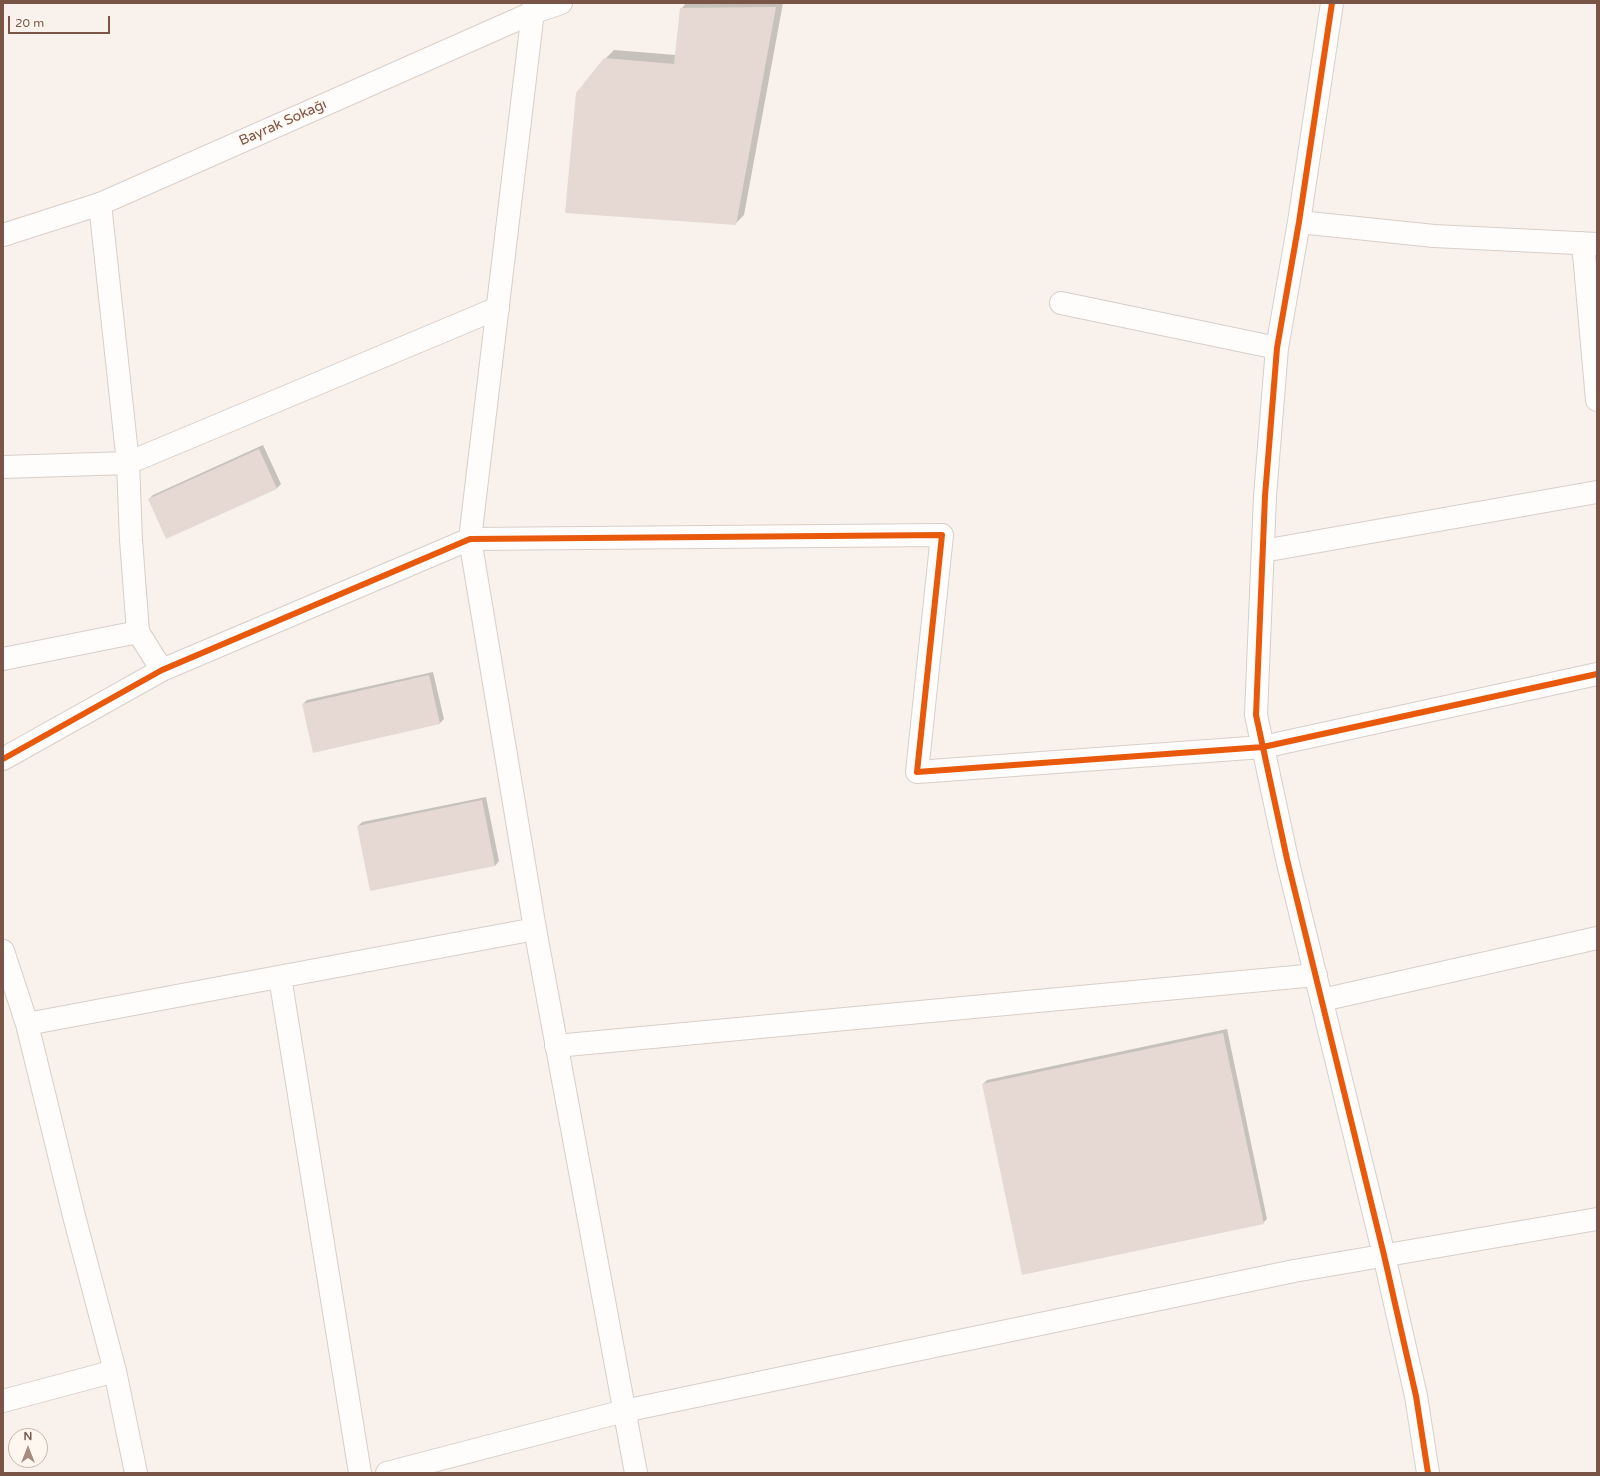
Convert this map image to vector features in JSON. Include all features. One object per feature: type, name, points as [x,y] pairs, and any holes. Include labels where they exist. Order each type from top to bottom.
[{"type":"street","name":"Bayrak Sokağı","points":[[3,235],[100,204],[533,8],[561,3]]},
{"type":"street","points":[[1332,3],[1299,222],[1277,348],[1265,496],[1256,715],[1288,859],[1384,1255],[1416,1396],[1425,1472]]},
{"type":"street","points":[[533,8],[470,539],[534,929],[636,1473]]},
{"type":"street","points":[[100,204],[128,463],[131,540],[138,632],[162,670]]},
{"type":"street","points":[[1299,222],[1434,236],[1590,244],[1597,400]]},
{"type":"street","points":[[1061,303],[1277,348]]},
{"type":"street","points":[[3,467],[128,463],[498,308]]},
{"type":"street","points":[[1263,551],[1597,492]]},
{"type":"street","points":[[3,759],[162,670],[470,539],[942,535],[917,772],[1263,747],[1597,674]]},
{"type":"street","points":[[3,659],[138,632]]},
{"type":"street","points":[[27,1024],[534,929]]},
{"type":"street","points":[[1322,1000],[1597,938]]},
{"type":"street","points":[[3,951],[27,1024],[74,1216],[115,1371],[136,1473]]},
{"type":"street","points":[[556,1046],[1316,975]]},
{"type":"street","points":[[280,977],[360,1473]]},
{"type":"street","points":[[386,1473],[624,1411],[1294,1271],[1597,1218]]},
{"type":"street","points":[[3,1401],[115,1371]]},
{"type":"building","points":[[776,7],[736,225],[565,213],[576,93],[604,58],[674,64],[680,8]]},
{"type":"building","points":[[259,449],[277,489],[166,539],[148,499]]},
{"type":"building","points":[[429,675],[440,724],[313,753],[302,704]]},
{"type":"building","points":[[482,800],[495,866],[370,891],[357,826]]},
{"type":"building","points":[[1223,1033],[1264,1224],[1022,1275],[982,1084]]},
{"type":"cycle path","points":[[1332,3],[1299,222],[1277,348],[1265,496],[1256,715],[1287,859],[1384,1255],[1416,1396],[1428,1473]]},
{"type":"cycle path","points":[[3,759],[162,670],[470,539],[942,535],[917,772],[1263,747],[1597,674]]}]
